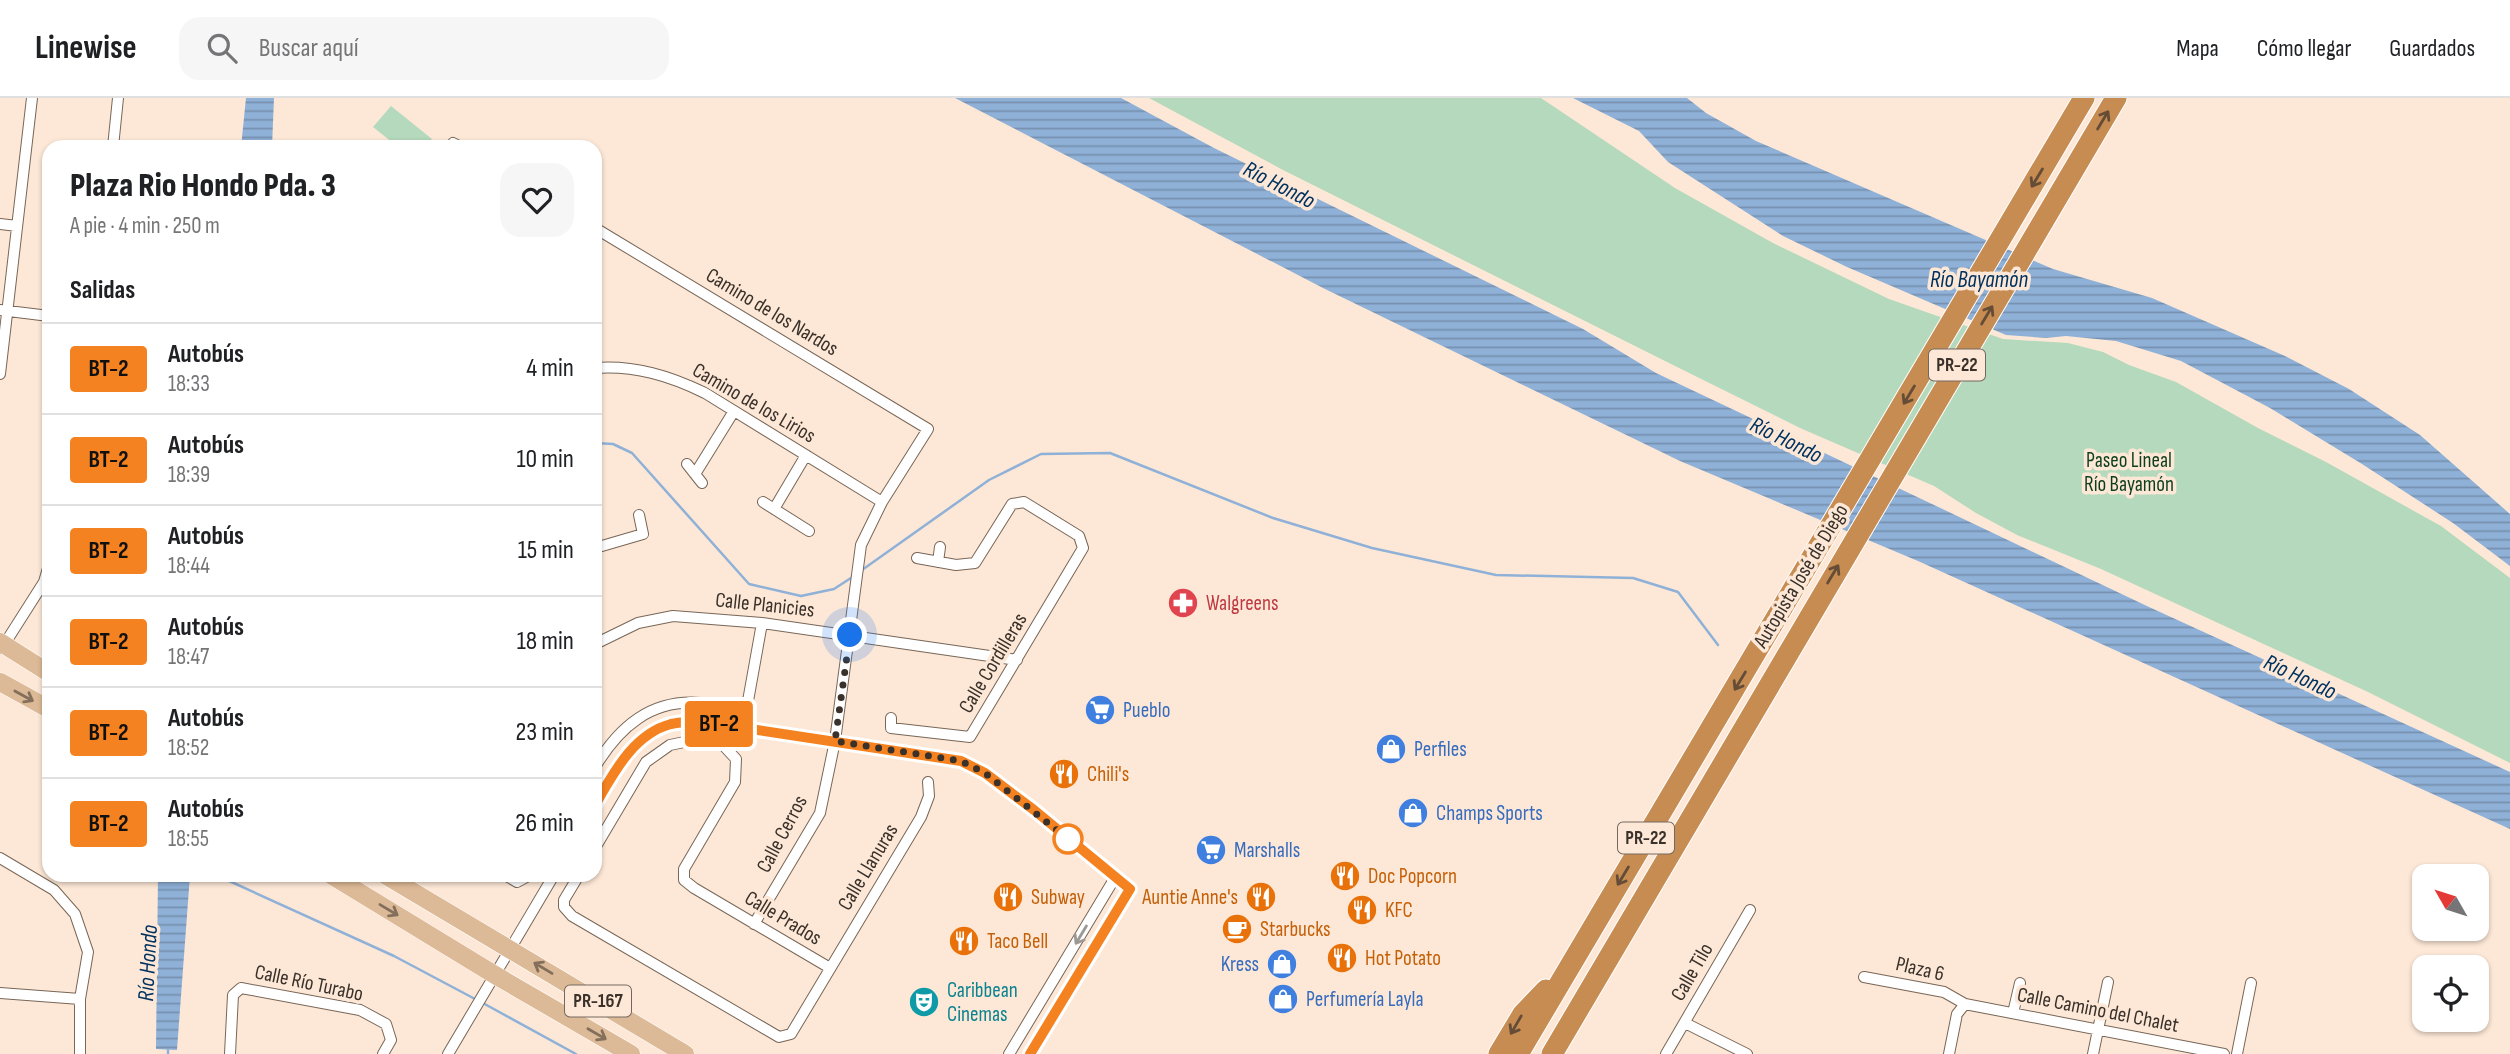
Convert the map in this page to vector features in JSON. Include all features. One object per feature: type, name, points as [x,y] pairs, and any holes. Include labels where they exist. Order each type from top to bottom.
[{"type":"highway","name":"Autopista José de Diego","points":[[1518,1054],[2084,98]]},
{"type":"highway","name":"Autopista José de Diego","points":[[1552,1054],[2116,98]]},
{"type":"highway","points":[[1541,1054],[1744,710],[1769,671],[1797,636]]},
{"type":"highway","points":[[1530,1054],[1581,967],[1602,911]]},
{"type":"highway","points":[[1499,1054],[1523,1014],[1572,963]]},
{"type":"highway","points":[[1569,1054],[1578,1038],[1598,976]]},
{"type":"main road","points":[[1,646],[42,669]]},
{"type":"main road","points":[[0,682],[42,705]]},
{"type":"main road","name":"PR-167","points":[[342,882],[631,1054]]},
{"type":"main road","name":"PR-167","points":[[397,882],[685,1054]]},
{"type":"street","points":[[0,374],[4,310],[32,98]]},
{"type":"street","points":[[114,140],[118,98]]},
{"type":"street","points":[[0,224],[17,226]]},
{"type":"street","name":"Camino de los Nardos","points":[[602,233],[928,429]]},
{"type":"street","points":[[4,310],[42,315]]},
{"type":"street","name":"Camino de los Lirios","points":[[602,368],[656,373],[705,393],[883,502]]},
{"type":"street","points":[[695,474],[734,411]]},
{"type":"street","name":"Calle Cerros","points":[[754,924],[820,813],[835,741],[861,545],[883,502],[928,429]]},
{"type":"street","points":[[774,509],[806,455]]},
{"type":"street","points":[[687,464],[702,483]]},
{"type":"street","points":[[762,502],[809,531]]},
{"type":"street","name":"Calle Cordilleras","points":[[891,718],[891,727],[970,737],[1083,548],[1079,536],[1024,502],[1012,504],[975,563],[956,565],[937,562]]},
{"type":"street","points":[[602,546],[643,534],[639,515]]},
{"type":"street","points":[[917,558],[937,562],[940,547]]},
{"type":"street","points":[[1,646],[42,585]]},
{"type":"street","name":"Calle Planicies","points":[[602,640],[638,623],[673,616],[850,634],[1017,660]]},
{"type":"street","points":[[602,755],[607,747],[643,714],[679,701],[738,705],[748,701],[762,623]]},
{"type":"street","points":[[602,794],[620,763],[644,737],[670,724],[698,721],[961,761],[985,773],[1130,889],[1030,1054]]},
{"type":"street","name":"Calle Prados","points":[[575,882],[564,900],[564,907],[572,916],[779,1037],[791,1034],[830,968],[684,880],[683,874],[735,782],[738,771],[736,759],[723,745],[694,740],[670,745],[646,762],[602,836]]},
{"type":"street","name":"Calle Llanuras","points":[[830,968],[921,817],[929,796],[928,782]]},
{"type":"street","points":[[0,858],[54,890],[75,914],[88,951],[80,999],[80,1054]]},
{"type":"street","points":[[1009,1054],[1116,876]]},
{"type":"street","points":[[448,1054],[550,882]]},
{"type":"street","name":"Calle Tilo","points":[[1666,1054],[1750,910]]},
{"type":"street","name":"Plaza 6","points":[[1864,977],[1944,992],[1965,1004]]},
{"type":"street","points":[[2093,1054],[2108,982]]},
{"type":"street","points":[[2013,1013],[2020,983]]},
{"type":"street","points":[[2237,1054],[2251,983]]},
{"type":"street","name":"Calle Río Turabo","points":[[230,1054],[233,995],[241,988],[360,1010],[386,1024],[391,1040],[383,1054]]},
{"type":"street","points":[[0,993],[80,999]]},
{"type":"street","points":[[1949,1054],[1957,1014],[1965,1004]]},
{"type":"street","name":"Calle Camino del Chalet","points":[[1965,1004],[2224,1054]]},
{"type":"street","points":[[1685,1023],[1747,1054]]},
{"type":"green space","name":"Paseo Lineal Río Bayamón","points":[[1149,98],[1541,98],[1675,188],[1773,243],[1889,299],[2003,339],[2068,343],[2103,352],[2129,365],[2176,382],[2441,526],[2510,578],[2510,763],[2368,692],[2101,569],[2017,535],[1934,486],[1800,428],[1283,170]]},
{"type":"green space","points":[[391,106],[432,139],[389,140],[373,127]]},
{"type":"water","points":[[246,98],[274,98],[272,140],[242,140]]},
{"type":"water","points":[[955,98],[1121,98],[1214,148],[1583,329],[1656,373],[2149,607],[2510,772],[2510,829],[1918,561],[1680,461],[1325,289]]},
{"type":"water","name":"Río Bayamón","points":[[1573,98],[1687,98],[1706,113],[1756,141],[2053,269],[2152,298],[2285,356],[2349,389],[2420,435],[2510,514],[2510,566],[2453,523],[2362,464],[2270,408],[2181,361],[2116,341],[2066,336],[2046,338],[2006,335],[1847,267],[1783,236],[1668,162],[1639,131]]},
{"type":"water","name":"Río Hondo","points":[[158,882],[189,882],[177,1050],[156,1049]]},
{"type":"waterway","points":[[602,443],[613,444],[632,453],[749,584],[801,596],[834,589],[854,576]]},
{"type":"waterway","points":[[862,570],[989,480],[1041,454],[1110,453],[1273,518],[1372,548],[1496,575],[1633,578],[1678,592],[1718,645]]},
{"type":"waterway","points":[[231,882],[394,956],[475,999]]},
{"type":"waterway","points":[[481,1002],[576,1054]]},
{"type":"bus line","name":"BT-2","points":[[602,793],[620,763],[644,737],[670,724],[698,721],[961,761],[985,773],[1130,889],[1030,1054]]},
{"type":"place","name":"Walgreens","points":[[1183,603]]},
{"type":"place","name":"Pueblo","points":[[1100,710]]},
{"type":"place","name":"Perfiles","points":[[1391,749]]},
{"type":"place","name":"Chili's","points":[[1064,774]]},
{"type":"place","name":"Champs Sports","points":[[1413,813]]},
{"type":"place","name":"Marshalls","points":[[1211,850]]},
{"type":"place","name":"Doc Popcorn","points":[[1345,876]]},
{"type":"place","name":"Subway","points":[[1008,897]]},
{"type":"place","name":"Auntie Anne's","points":[[1261,897]]},
{"type":"place","name":"KFC","points":[[1362,910]]},
{"type":"place","name":"Starbucks","points":[[1237,929]]},
{"type":"place","name":"Taco Bell","points":[[964,941]]},
{"type":"place","name":"Hot Potato","points":[[1342,958]]},
{"type":"place","name":"Kress","points":[[1282,964]]},
{"type":"place","name":"Perfumería Layla","points":[[1283,999]]},
{"type":"place","name":"Caribbean Cinemas","points":[[924,1002]]},
{"type":"route","points":[[850,635],[835,741],[961,761],[985,773],[1068,839]]}]
